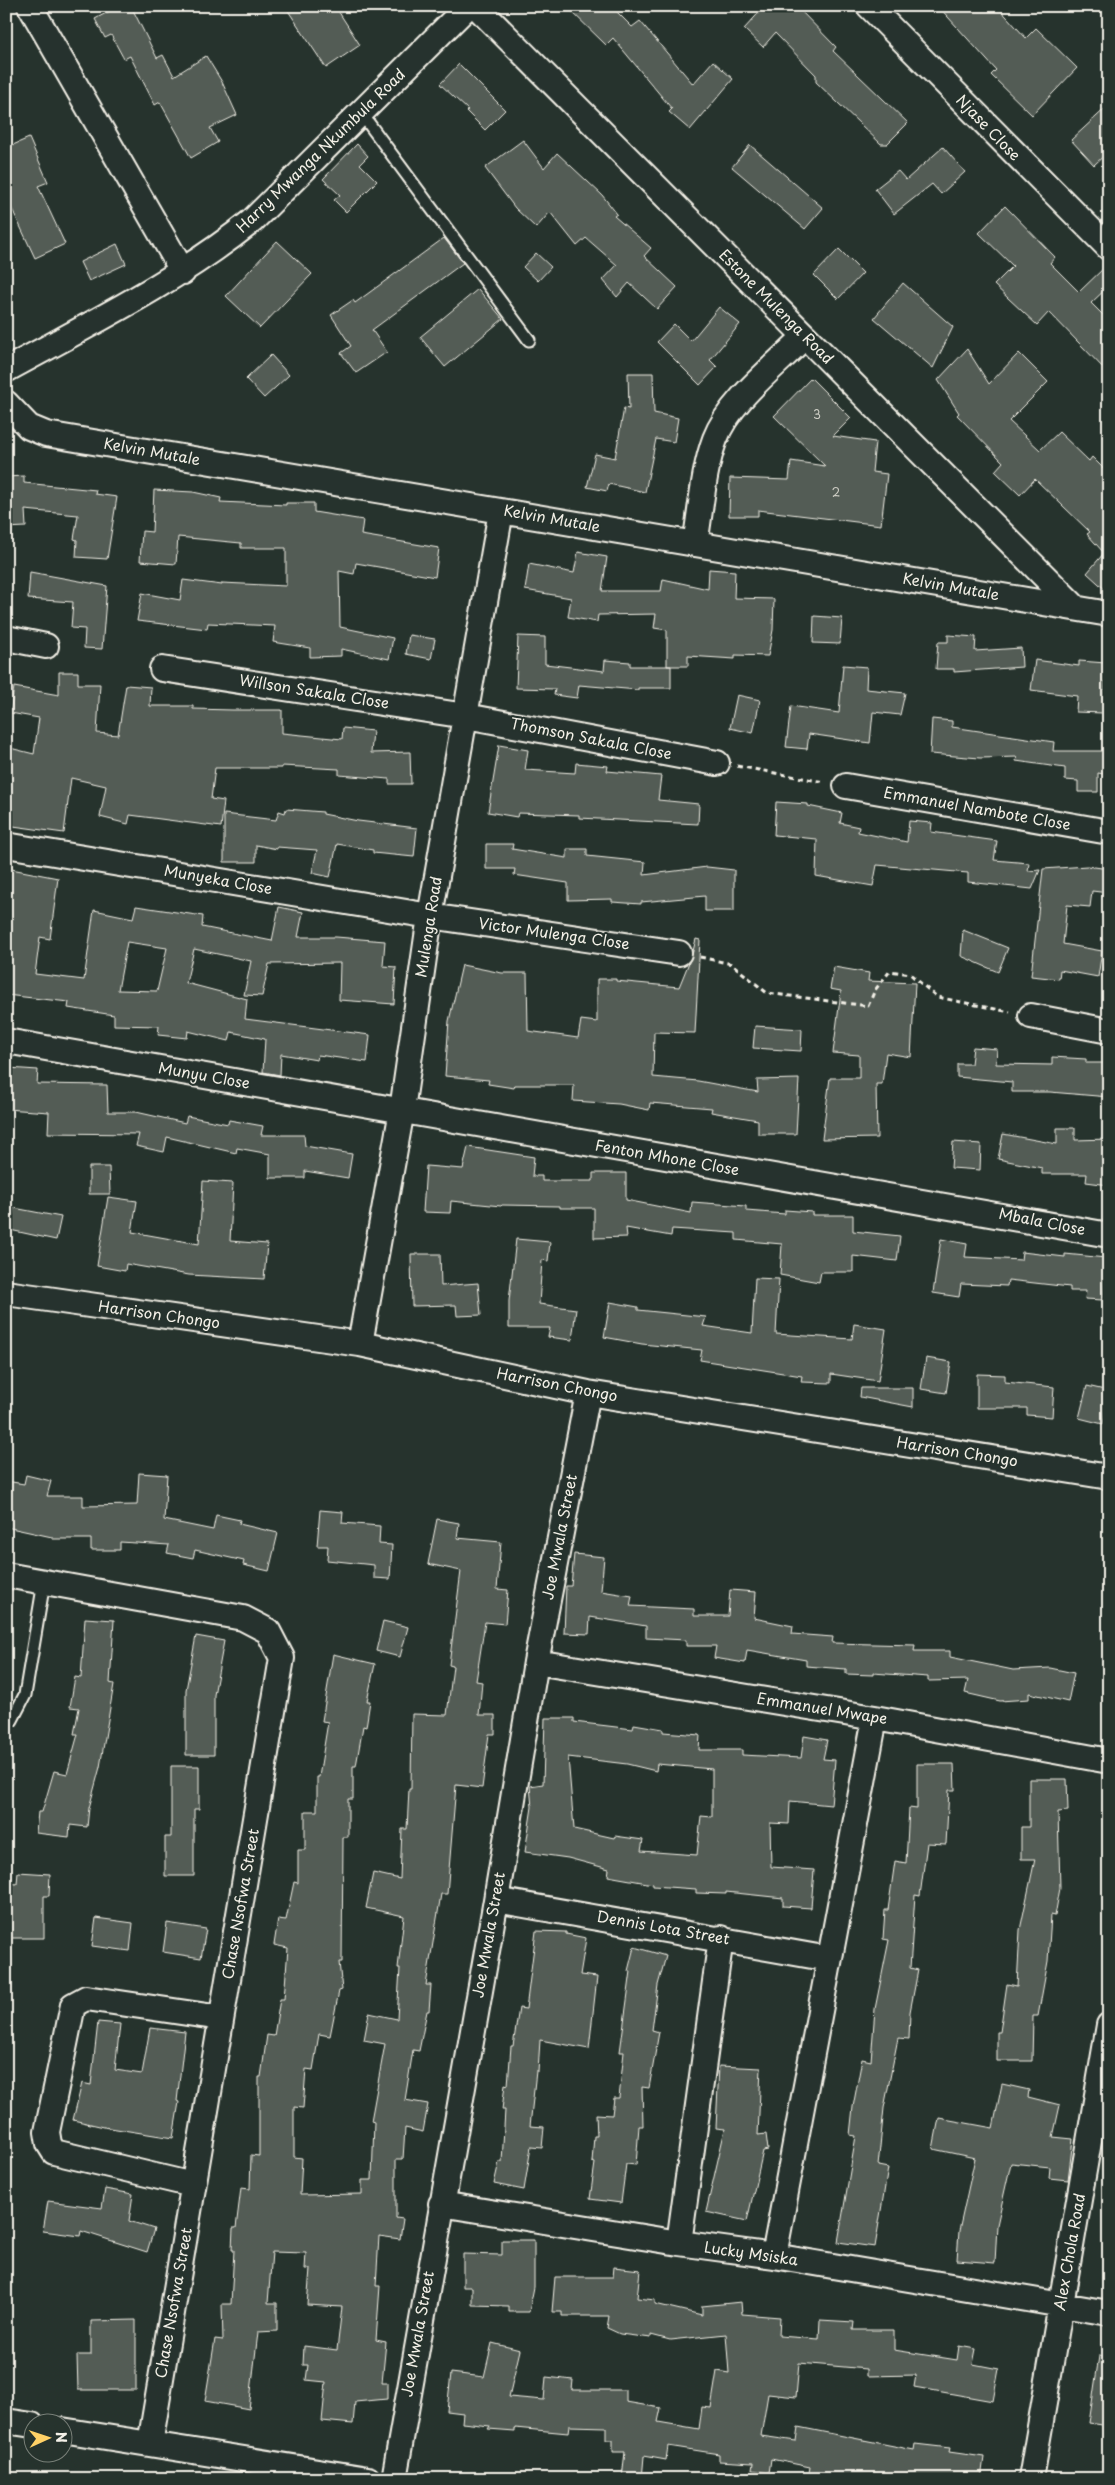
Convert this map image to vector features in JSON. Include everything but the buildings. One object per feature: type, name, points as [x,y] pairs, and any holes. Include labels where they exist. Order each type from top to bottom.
[{"type":"street","points":[[30,6],[183,272]]},
{"type":"street","name":"Harry Mwanga Nkumbula Road","points":[[6,370],[183,272],[252,221],[468,6]]},
{"type":"street","name":"Estone Mulenga Road","points":[[476,6],[1076,608]]},
{"type":"street","name":"Njase Close","points":[[869,6],[1109,248]]},
{"type":"street","points":[[695,544],[709,459],[722,424],[746,395],[805,336]]},
{"type":"street","name":"Kelvin Mutale","points":[[6,403],[28,427],[46,434],[1109,614]]},
{"type":"street","name":"Mulenga Road","points":[[360,1344],[402,1110],[430,916],[501,511]]},
{"type":"street","points":[[6,638],[46,646]]},
{"type":"street","name":"Willson Sakala Close","points":[[162,669],[466,716]]},
{"type":"street","name":"Thomson Sakala Close","points":[[466,716],[716,763]]},
{"type":"street","name":"Emmanuel Nambote Close","points":[[846,786],[1109,832]]},
{"type":"street","name":"Munyeka Close","points":[[6,844],[430,916]]},
{"type":"street","name":"Victor Mulenga Close","points":[[430,916],[679,953]]},
{"type":"street","points":[[1031,1016],[1109,1031]]},
{"type":"street","name":"Munyu Close","points":[[6,1042],[402,1110]]},
{"type":"street","name":"Fenton Mhone Close","points":[[402,1110],[974,1210]]},
{"type":"street","name":"Mbala Close","points":[[974,1210],[1109,1235]]},
{"type":"street","name":"Harrison Chongo","points":[[6,1293],[360,1344],[588,1393],[1109,1477]]},
{"type":"street","name":"Joe Mwala Street","points":[[394,2479],[536,1662],[588,1393]]},
{"type":"street","name":"Chase Nsofwa Street","points":[[6,1575],[243,1618],[268,1631],[282,1658],[150,2444]]},
{"type":"street","name":"Emmanuel Mwape","points":[[536,1662],[875,1718],[1109,1761]]},
{"type":"street","points":[[774,2256],[875,1718]]},
{"type":"street","name":"Dennis Lota Street","points":[[496,1900],[721,1938],[829,1959]]},
{"type":"street","points":[[679,2243],[721,1938]]},
{"type":"street","points":[[193,2185],[54,2152],[49,2144],[47,2132],[73,2005],[79,2000],[86,1998],[221,2018]]},
{"type":"street","name":"Alex Chola Road","points":[[1031,2479],[1108,2033]]},
{"type":"street","name":"Lucky Msiska","points":[[441,2204],[679,2243],[774,2256],[1060,2307],[1109,2313]]},
{"type":"street","points":[[6,2421],[22,2423]]},
{"type":"street","points":[[72,2432],[150,2444],[276,2472],[368,2479]]},
{"type":"lane","points":[[361,113],[529,340]]},
{"type":"lane","points":[[6,1723],[12,1720],[25,1695],[44,1582]]},
{"type":"path","points":[[716,763],[846,786]]},
{"type":"path","points":[[679,953],[732,964],[768,993],[868,1006],[875,990],[890,971],[910,974],[937,997],[1031,1016]]}]
